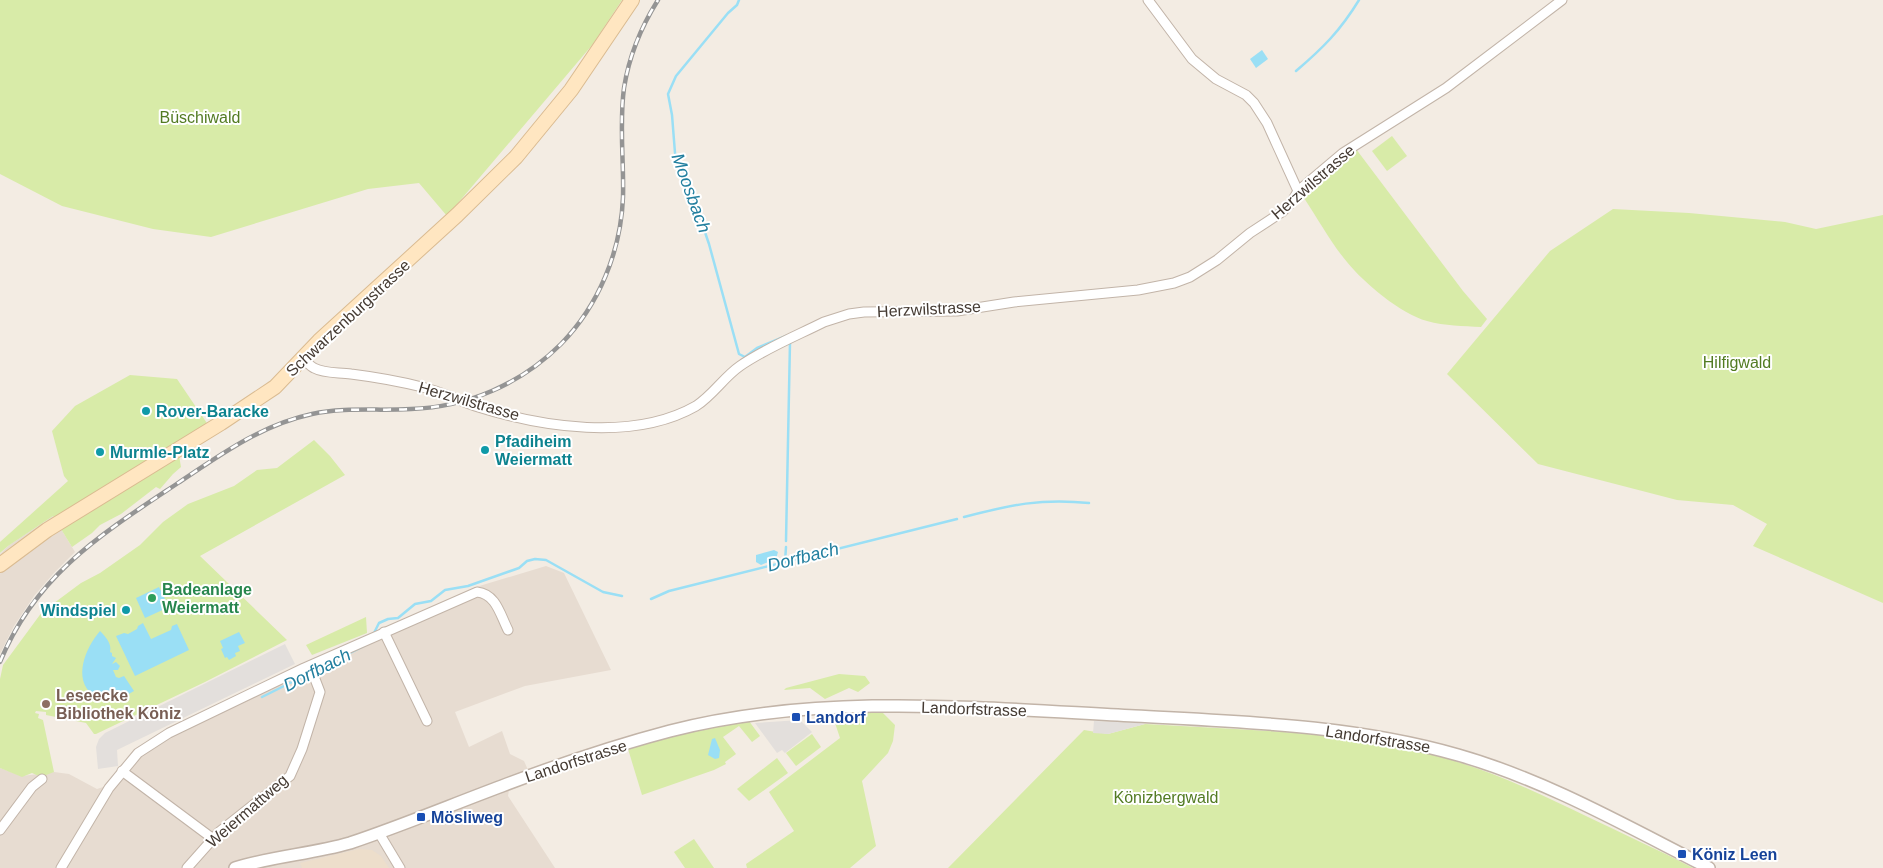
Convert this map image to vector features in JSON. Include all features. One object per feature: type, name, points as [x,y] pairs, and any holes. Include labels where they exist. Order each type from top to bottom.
[{"type":"main road","name":"Schwarzenburgstrasse","points":[[0,565],[47,530],[221,423],[279,383],[319,341],[457,215],[516,157],[571,90],[632,0]]},
{"type":"street","points":[[1148,0],[1192,59],[1216,80],[1246,95],[1254,103],[1268,123],[1298,191]]},
{"type":"street","name":"Herzwilstrasse","points":[[302,358],[314,368],[325,372],[424,387],[475,406],[531,419],[566,425],[607,428],[645,424],[672,417],[695,406],[710,395],[740,366],[836,317],[864,312],[975,309],[1014,302],[1147,289],[1182,280],[1204,269],[1250,233],[1282,212],[1291,203],[1298,191],[1343,153],[1446,88],[1562,0]]},
{"type":"street","points":[[61,868],[108,788],[138,752],[169,732],[384,632],[477,592],[485,593],[492,598],[508,630]]},
{"type":"street","points":[[384,632],[427,721]]},
{"type":"street","name":"Weiermattweg","points":[[187,868],[212,838],[290,776],[302,749],[320,692],[310,666]]},
{"type":"street","name":"Landorfstrasse","points":[[235,868],[272,858],[337,847],[380,833],[542,771],[671,731],[739,717],[840,706],[900,705],[1244,722],[1400,741],[1462,756],[1522,777],[1600,813],[1709,868]]},
{"type":"street","points":[[122,771],[212,838]]},
{"type":"street","points":[[0,830],[32,787],[42,779]]},
{"type":"street","points":[[380,833],[400,868]]},
{"type":"shaded area","points":[[53,516],[75,552],[34,596],[14,626],[0,654],[0,554],[8,546]]},
{"type":"shaded area","points":[[546,566],[564,573],[611,670],[525,686],[455,712],[469,747],[502,731],[510,754],[524,761],[533,781],[509,790],[508,796],[555,868],[0,868],[0,768],[22,776],[54,772],[69,774],[97,789],[103,787],[134,749],[302,664],[476,587]]},
{"type":"shaded area","points":[[285,644],[295,664],[117,750],[118,766],[98,769],[96,747],[99,739],[105,733]]},
{"type":"shaded area","points":[[800,720],[812,732],[785,753],[782,750],[777,753],[755,723]]},
{"type":"shaded area","points":[[1094,721],[1145,724],[1108,734],[1093,733]]},
{"type":"shaded area","points":[[359,849],[372,850],[381,856],[389,868],[302,868],[300,863]]},
{"type":"green space","name":"Büschiwald","points":[[0,0],[622,0],[593,44],[447,216],[419,183],[368,189],[211,237],[153,229],[62,206],[0,174]]},
{"type":"green space","points":[[1392,136],[1407,156],[1387,171],[1372,151]]},
{"type":"green space","points":[[1356,149],[1463,291],[1487,319],[1481,327],[1434,323],[1406,312],[1363,279],[1335,247],[1304,198],[1305,192],[1329,170],[1334,173],[1332,166]]},
{"type":"green space","name":"Hilfigwald","points":[[1613,209],[1689,213],[1785,222],[1816,229],[1883,215],[1883,603],[1753,546],[1767,524],[1733,505],[1677,500],[1538,464],[1447,374],[1550,251]]},
{"type":"green space","points":[[130,375],[177,379],[215,435],[179,455],[181,467],[160,489],[156,487],[121,514],[100,525],[72,547],[53,516],[0,553],[0,542],[68,481],[64,476],[52,431],[75,406]]},
{"type":"green space","name":"Badeanlage Weiermatt","points":[[314,440],[345,475],[200,556],[287,640],[96,734],[86,723],[46,715],[46,712],[36,711],[35,713],[39,714],[38,718],[43,720],[54,772],[41,777],[32,773],[22,777],[0,768],[0,679],[3,665],[42,612],[81,583],[100,573],[140,545],[163,522],[188,504],[234,486],[257,470],[277,468]]},
{"type":"green space","points":[[366,617],[367,633],[312,655],[306,645]]},
{"type":"green space","points":[[839,674],[865,676],[870,683],[858,692],[849,688],[825,699],[810,688],[784,690],[786,688]]},
{"type":"green space","points":[[881,711],[895,725],[893,741],[888,753],[862,781],[876,846],[850,868],[747,868],[746,864],[794,831],[769,792],[840,738],[832,714]]},
{"type":"green space","points":[[749,721],[760,736],[752,742],[739,726],[723,737],[736,754],[725,762],[726,764],[642,795],[628,749],[673,736]]},
{"type":"green space","name":"Könizbergwald","points":[[1145,724],[1259,730],[1336,737],[1411,750],[1448,759],[1484,771],[1536,793],[1693,868],[948,868],[1084,730],[1108,734]]},
{"type":"green space","points":[[812,734],[821,747],[796,766],[786,753]]},
{"type":"green space","points":[[777,758],[788,773],[749,801],[737,789]]},
{"type":"green space","points":[[694,839],[714,868],[685,868],[674,852]]},
{"type":"water","points":[[1262,50],[1268,59],[1256,68],[1250,59]]},
{"type":"water","points":[[774,550],[778,552],[776,559],[761,565],[756,562],[756,555]]},
{"type":"water","points":[[159,587],[169,607],[145,618],[136,598]]},
{"type":"water","points":[[143,623],[151,639],[171,630],[172,626],[177,624],[189,650],[135,676],[116,636],[124,633],[128,634]]},
{"type":"water","points":[[100,631],[109,643],[112,656],[116,658],[112,664],[116,662],[120,666],[118,670],[113,670],[116,677],[124,676],[134,691],[123,697],[109,700],[99,699],[87,688],[83,681],[83,663],[86,654]]},
{"type":"water","points":[[239,632],[245,643],[238,646],[240,651],[235,653],[236,656],[229,660],[227,657],[225,658],[220,641]]},
{"type":"water","points":[[715,738],[720,750],[719,758],[715,759],[708,755],[712,739]]},
{"type":"waterway","name":"Moosbach","points":[[739,0],[737,5],[728,13],[676,76],[668,94],[675,153],[679,166],[684,171],[689,192],[694,200],[709,244],[739,354],[745,357],[757,348],[786,336]]},
{"type":"waterway","points":[[1296,71],[1315,55],[1345,21],[1359,0]]},
{"type":"waterway","name":"Moosbach","points":[[786,541],[790,342]]},
{"type":"waterway","name":"Dorfbach","points":[[964,517],[996,509],[1040,502],[1089,503]]},
{"type":"waterway","name":"Dorfbach","points":[[651,599],[669,591],[957,519]]},
{"type":"waterway","name":"Moosbach","points":[[785,562],[786,547]]},
{"type":"waterway","name":"Dorfbach","points":[[374,633],[379,623],[388,619],[398,618],[415,604],[431,601],[445,590],[468,586],[519,568],[527,561],[535,559],[546,560],[603,592],[622,596]]},
{"type":"waterway","name":"Dorfbach","points":[[262,697],[372,642]]},
{"type":"railway","points":[[0,662],[15,631],[32,604],[74,558],[124,520],[209,462],[242,442],[275,425],[312,414],[337,411],[399,410],[432,407],[453,404],[473,398],[511,382],[529,371],[561,344],[574,329],[597,295],[613,257],[618,237],[623,197],[622,115],[624,88],[636,42],[658,0]]},
{"type":"place","name":"Rover-Baracke","points":[[146,411]]},
{"type":"place","name":"Pfadiheim Weiermatt","points":[[485,450]]},
{"type":"place","name":"Murmle-Platz","points":[[100,452]]},
{"type":"place","name":"Badeanlage Weiermatt","points":[[152,598]]},
{"type":"place","name":"Windspiel","points":[[126,610]]},
{"type":"place","name":"Leseecke Bibliothek Köniz","points":[[46,704]]},
{"type":"place","name":"Landorf","points":[[796,717]]},
{"type":"place","name":"Mösliweg","points":[[421,817]]},
{"type":"place","name":"Köniz Leen","points":[[1682,854]]}]
